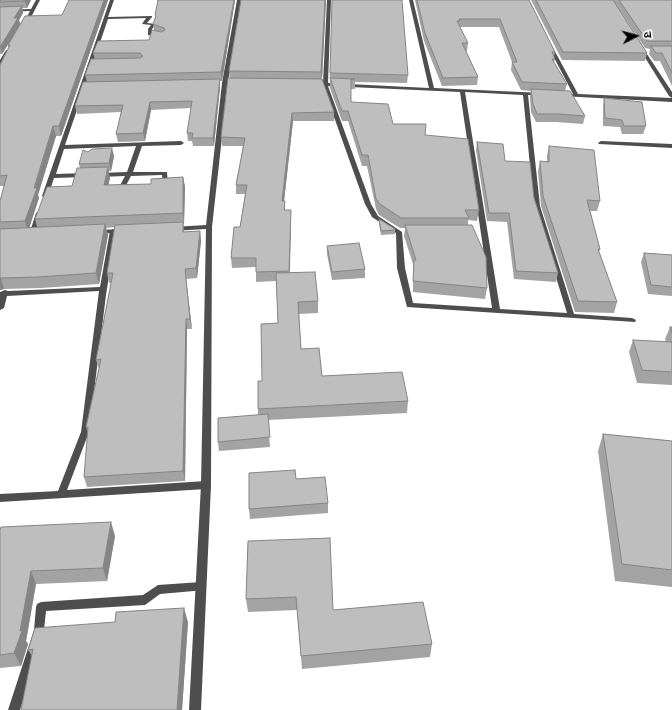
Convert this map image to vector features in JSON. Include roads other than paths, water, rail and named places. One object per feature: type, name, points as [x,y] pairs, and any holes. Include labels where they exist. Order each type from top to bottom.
[{"type":"street","points":[[21,30],[38,0]]},
{"type":"street","points":[[32,235],[112,0]]},
{"type":"street","points":[[195,710],[206,485],[209,227],[225,83],[239,0]]},
{"type":"street","points":[[329,0],[325,85],[368,204],[375,218],[400,232],[407,232]]},
{"type":"street","points":[[410,0],[432,89]]},
{"type":"street","points":[[0,11],[33,10]]},
{"type":"street","points":[[106,18],[150,17],[144,24],[154,24],[150,29],[150,34],[163,38]]},
{"type":"street","points":[[548,41],[576,95]]},
{"type":"street","points":[[0,64],[12,44]]},
{"type":"street","points":[[639,45],[672,96]]},
{"type":"street","points":[[643,51],[650,51]]},
{"type":"street","points":[[90,65],[98,65]]},
{"type":"street","points":[[309,84],[546,94]]},
{"type":"street","points":[[83,87],[91,87]]},
{"type":"street","points":[[462,90],[496,310]]},
{"type":"street","points":[[524,93],[537,206],[571,316]]},
{"type":"street","points":[[554,94],[672,100]]},
{"type":"street","points":[[600,142],[672,146]]},
{"type":"street","points":[[62,147],[90,149],[140,144],[180,143]]},
{"type":"street","points":[[120,191],[129,174],[140,144]]},
{"type":"street","points":[[52,176],[165,173],[166,185]]},
{"type":"street","points":[[169,229],[209,227]]},
{"type":"street","points":[[91,232],[129,230]]},
{"type":"street","points":[[61,494],[85,432],[103,289],[114,231]]},
{"type":"street","points":[[400,232],[401,268],[410,305],[632,320]]},
{"type":"street","points":[[476,232],[484,232]]},
{"type":"street","points":[[24,235],[39,234]]},
{"type":"street","points":[[0,308],[3,293],[103,289]]},
{"type":"street","points":[[0,498],[206,485]]},
{"type":"street","points":[[14,710],[39,630],[41,607],[145,600],[158,590],[201,587]]}]
